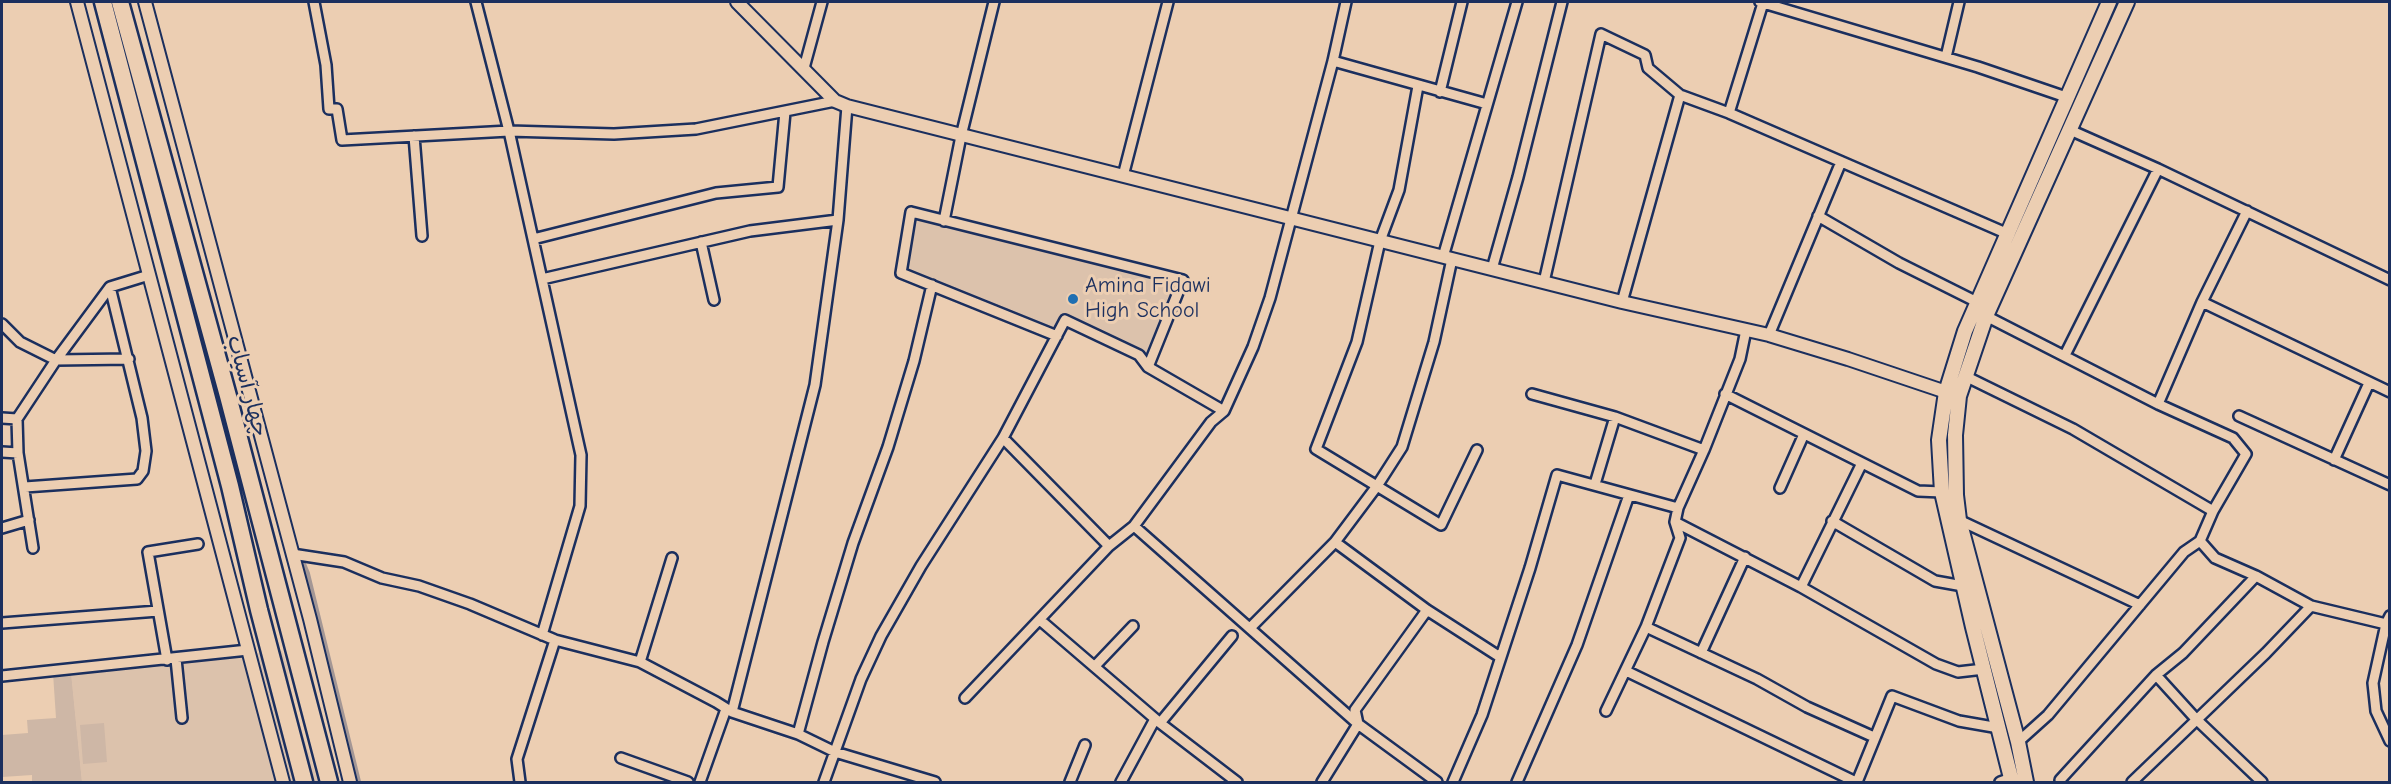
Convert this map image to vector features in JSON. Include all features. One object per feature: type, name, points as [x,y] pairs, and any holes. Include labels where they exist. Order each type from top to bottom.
[{"type":"highway","name":"چهار آسیاب","points":[[103,2],[230,486],[259,610],[304,783]]},
{"type":"highway","name":"چهار آسیاب","points":[[120,2],[329,783]]},
{"type":"highway","points":[[230,486],[249,483]]},
{"type":"main road","points":[[2008,781],[1999,728],[1942,492],[1939,440],[1952,394],[1965,331],[2109,2]]},
{"type":"main road","points":[[2026,783],[2018,742],[1959,520],[1952,394],[1965,376],[1986,316],[2127,2]]},
{"type":"street","points":[[77,2],[283,783]]},
{"type":"street","points":[[145,2],[292,554],[350,783]]},
{"type":"street","points":[[314,2],[326,65],[329,109],[337,109],[342,139],[509,131],[614,134],[696,129],[835,101]]},
{"type":"street","points":[[476,2],[509,131],[581,455],[580,506],[543,635]]},
{"type":"street","points":[[737,2],[835,101],[847,106],[1622,302],[1746,330],[1848,358],[1952,394]]},
{"type":"street","points":[[804,68],[822,2]]},
{"type":"street","points":[[944,221],[961,136],[994,2]]},
{"type":"street","points":[[1123,176],[1168,2]]},
{"type":"street","points":[[965,698],[1109,546],[1134,526],[1211,422],[1224,411],[1253,347],[1270,298],[1346,2]]},
{"type":"street","points":[[1440,92],[1462,2]]},
{"type":"street","points":[[1250,628],[1335,542],[1377,486],[1402,447],[1417,404],[1434,342],[1448,258],[1487,104],[1517,2]]},
{"type":"street","points":[[1492,269],[1518,177],[1562,2]]},
{"type":"street","points":[[1729,112],[1762,2],[1788,6],[2066,97]]},
{"type":"street","points":[[1946,57],[1959,2]]},
{"type":"street","points":[[1544,282],[1601,34],[1645,55],[1648,68],[1680,95],[1729,112],[2008,234]]},
{"type":"street","points":[[1332,62],[1487,104]]},
{"type":"street","points":[[1418,86],[1398,190],[1380,241],[1357,342],[1316,449],[1441,525],[1477,450]]},
{"type":"street","points":[[1622,302],[1680,95]]},
{"type":"street","points":[[700,783],[729,711],[815,385],[838,220],[847,106]]},
{"type":"street","points":[[533,239],[716,193],[778,187],[785,112]]},
{"type":"street","points":[[2070,130],[2390,279]]},
{"type":"street","points":[[414,136],[422,236]]},
{"type":"street","points":[[1769,336],[1841,162]]},
{"type":"street","points":[[2065,355],[2158,169]]},
{"type":"street","points":[[2158,404],[2202,302],[2247,211]]},
{"type":"street","points":[[1057,336],[901,273],[911,212],[1183,280],[1148,367]]},
{"type":"street","points":[[1818,216],[1899,263],[1977,302]]},
{"type":"street","points":[[542,279],[750,231],[838,220]]},
{"type":"street","points":[[701,242],[714,300]]},
{"type":"street","points":[[33,548],[18,453],[17,419],[56,360],[110,287],[149,275]]},
{"type":"street","points":[[798,734],[850,554],[888,447],[914,361],[932,285]]},
{"type":"street","points":[[25,487],[137,479],[143,471],[146,450],[142,418],[110,287]]},
{"type":"street","points":[[2202,302],[2390,392]]},
{"type":"street","points":[[1986,316],[2158,404],[2233,438],[2246,453],[2213,511],[2200,541],[2184,552],[2048,715],[2018,742]]},
{"type":"street","points":[[824,783],[861,679],[881,636],[921,567],[1003,438],[1065,320],[1138,355],[1148,367],[1224,411]]},
{"type":"street","points":[[2,324],[20,342],[56,360],[129,359]]},
{"type":"street","points":[[1606,711],[1646,627],[1680,537],[1675,522],[1678,508],[1740,359],[1746,330]]},
{"type":"street","points":[[1965,376],[2073,429],[2213,511]]},
{"type":"street","points":[[2334,460],[2369,383]]},
{"type":"street","points":[[1532,394],[1615,417],[1704,450]]},
{"type":"street","points":[[1725,394],[1918,492],[1942,492]]},
{"type":"street","points":[[2239,416],[2390,485]]},
{"type":"street","points":[[1595,484],[1615,417]]},
{"type":"street","points":[[2,418],[17,419]]},
{"type":"street","points":[[1780,488],[1804,434]]},
{"type":"street","points":[[1003,438],[1109,546]]},
{"type":"street","points":[[2,452],[18,453]]},
{"type":"street","points":[[1801,586],[1862,465]]},
{"type":"street","points":[[1454,783],[1482,715],[1530,568],[1557,475],[1678,508]]},
{"type":"street","points":[[1517,783],[1577,645],[1629,495]]},
{"type":"street","points":[[2,528],[29,520]]},
{"type":"street","points":[[1959,520],[2140,605]]},
{"type":"street","points":[[1832,521],[1935,581],[1963,585]]},
{"type":"street","points":[[1675,522],[1801,586],[1936,664],[1958,672],[1984,669]]},
{"type":"street","points":[[1134,526],[1358,724],[1437,783]]},
{"type":"street","points":[[2200,541],[2215,558],[2256,576],[2311,606],[2387,620],[2373,683],[2376,711],[2390,741]]},
{"type":"street","points":[[1335,542],[1427,610],[1500,657]]},
{"type":"street","points":[[182,718],[171,660],[158,611],[148,552],[198,544]]},
{"type":"street","points":[[292,554],[344,562],[382,578],[429,589],[470,604],[555,640],[640,662],[729,711],[798,734],[835,752],[931,782]]},
{"type":"street","points":[[1701,653],[1745,557]]},
{"type":"street","points":[[640,662],[672,558]]},
{"type":"street","points":[[2060,780],[2156,675],[2183,653],[2256,576]]},
{"type":"street","points":[[2133,783],[2311,606]]},
{"type":"street","points":[[1322,783],[1358,724],[1355,710],[1427,610]]},
{"type":"street","points":[[2,623],[158,611]]},
{"type":"street","points":[[1040,620],[1158,721],[1237,783]]},
{"type":"street","points":[[1095,666],[1132,626]]},
{"type":"street","points":[[1646,627],[1757,679],[1807,707],[1874,737]]},
{"type":"street","points":[[1121,783],[1158,721],[1232,636]]},
{"type":"street","points":[[520,783],[517,759],[555,640]]},
{"type":"street","points":[[2,676],[248,651]]},
{"type":"street","points":[[1626,671],[1857,783],[1892,696],[1959,721],[1999,728]]},
{"type":"street","points":[[2156,675],[2196,719],[2262,783]]},
{"type":"street","points":[[1070,783],[1085,745]]},
{"type":"street","points":[[621,758],[688,783]]},
{"type":"shaded area","name":"Amina Fidawi High School","points":[[918,218],[1181,282],[1149,356],[1063,316],[1055,334],[905,271]]},
{"type":"shaded area","points":[[282,651],[288,668],[290,694],[318,782],[82,782],[71,672]]},
{"type":"shaded area","points":[[71,672],[82,782],[32,782],[32,775],[2,777],[2,735],[28,733],[27,720],[56,718],[53,673]]},
{"type":"shaded area","points":[[104,723],[107,762],[83,764],[80,725]]},
{"type":"waterway","points":[[297,555],[305,574],[356,782]]},
{"type":"place","name":"Amina Fidawi High School","points":[[1073,299]]}]
